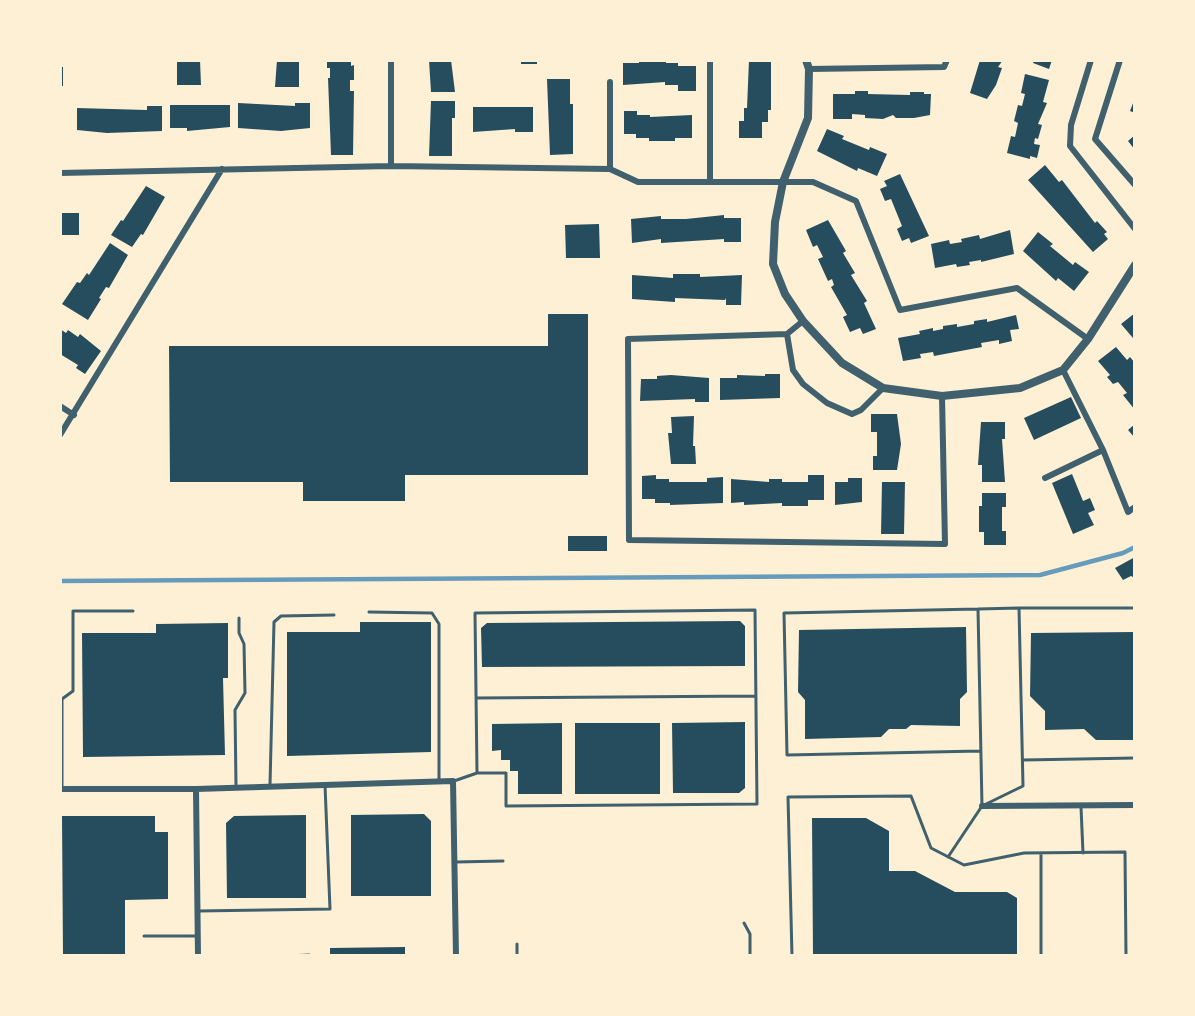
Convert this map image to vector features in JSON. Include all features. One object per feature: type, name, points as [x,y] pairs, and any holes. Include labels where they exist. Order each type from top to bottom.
[{"type":"street","points":[[391,60],[391,166]]},
{"type":"street","points":[[710,60],[710,181]]},
{"type":"street","points":[[806,60],[809,69],[808,118],[783,182],[775,222],[773,264],[785,294],[803,321],[842,363],[883,388],[942,396],[1020,388],[1063,370],[1088,339],[1135,266]]},
{"type":"street","points":[[809,69],[944,67],[947,60]]},
{"type":"street","points":[[1091,60],[1071,125],[1070,147],[1135,229]]},
{"type":"street","points":[[1120,60],[1095,139],[1135,185]]},
{"type":"street","points":[[610,82],[610,169]]},
{"type":"street","points":[[60,173],[391,166],[610,169],[638,182],[813,182],[856,201],[900,310],[1017,288],[1088,339]]},
{"type":"street","points":[[60,435],[222,169]]},
{"type":"street","points":[[803,321],[787,334],[628,339],[629,540],[945,544],[942,396]]},
{"type":"street","points":[[787,334],[793,370],[803,384],[827,403],[852,414],[883,388]]},
{"type":"street","points":[[1063,370],[1103,450],[1128,512],[1135,507]]},
{"type":"street","points":[[60,406],[74,415]]},
{"type":"street","points":[[1045,478],[1103,450]]},
{"type":"street","points":[[61,789],[196,789],[453,781],[456,956]]},
{"type":"street","points":[[196,789],[198,956]]},
{"type":"street","points":[[982,806],[1135,805]]},
{"type":"lane","points":[[948,857],[982,806],[1023,786],[1019,608]]},
{"type":"lane","points":[[980,751],[787,755],[784,613],[1135,608]]},
{"type":"lane","points":[[978,609],[982,806]]},
{"type":"lane","points":[[453,781],[477,773],[506,773],[506,806],[757,804],[755,610],[475,613],[477,773]]},
{"type":"lane","points":[[61,789],[63,699],[74,691],[73,612],[133,611]]},
{"type":"lane","points":[[369,612],[432,613],[439,624],[439,782]]},
{"type":"lane","points":[[270,787],[274,622],[280,616],[334,615]]},
{"type":"lane","points":[[236,788],[235,710],[245,693],[244,644],[239,633],[239,618]]},
{"type":"lane","points":[[476,698],[756,696]]},
{"type":"lane","points":[[1023,760],[1135,758]]},
{"type":"lane","points":[[198,911],[330,909],[325,785]]},
{"type":"lane","points":[[792,956],[788,797],[911,796],[931,848],[964,865],[1024,853],[1125,852],[1126,956]]},
{"type":"lane","points":[[1081,806],[1083,853]]},
{"type":"lane","points":[[1041,853],[1041,956]]},
{"type":"lane","points":[[454,862],[503,861]]},
{"type":"lane","points":[[744,922],[750,934],[750,956]]},
{"type":"lane","points":[[144,936],[198,935]]},
{"type":"lane","points":[[517,944],[517,956]]},
{"type":"lane","points":[[287,956],[309,955]]},
{"type":"building","points":[[177,60],[200,60],[201,85],[177,85]]},
{"type":"building","points":[[277,60],[299,60],[299,87],[275,87]]},
{"type":"building","points":[[327,60],[351,60],[351,66],[354,65],[354,80],[350,80],[350,91],[354,91],[353,155],[331,155],[328,78],[330,78],[330,68],[327,68]]},
{"type":"building","points":[[429,60],[451,60],[455,92],[431,92]]},
{"type":"building","points":[[521,60],[537,60],[537,64],[521,64]]},
{"type":"building","points":[[639,60],[666,60],[666,63],[678,63],[678,66],[696,66],[696,91],[678,91],[678,85],[665,85],[665,82],[623,85],[623,63],[639,63]]},
{"type":"building","points":[[749,60],[771,60],[771,110],[768,110],[768,122],[762,122],[762,138],[739,138],[739,121],[744,121],[744,108],[747,108]]},
{"type":"building","points":[[980,60],[1003,60],[998,67],[1002,68],[996,85],[987,99],[970,93]]},
{"type":"building","points":[[1034,60],[1052,60],[1049,69],[1033,63]]},
{"type":"building","points":[[60,67],[63,67],[63,86],[60,86]]},
{"type":"building","points":[[1025,74],[1049,80],[1043,102],[1047,103],[1038,124],[1042,125],[1034,144],[1040,145],[1037,158],[1030,156],[1030,159],[1007,153],[1011,136],[1015,137],[1018,123],[1014,121],[1018,105],[1022,106],[1025,94],[1021,93]]},
{"type":"building","points":[[547,79],[570,79],[570,104],[573,104],[573,154],[550,155]]},
{"type":"building","points":[[855,91],[868,91],[868,94],[910,95],[910,92],[924,92],[924,94],[931,94],[930,115],[896,118],[893,115],[883,119],[865,118],[865,115],[852,114],[852,119],[833,119],[833,94],[855,94]]},
{"type":"building","points":[[1135,98],[1135,113],[1130,111]]},
{"type":"building","points":[[431,101],[455,101],[455,118],[452,118],[452,156],[429,156]]},
{"type":"building","points":[[238,103],[295,106],[295,103],[310,103],[310,128],[281,131],[238,128]]},
{"type":"building","points":[[170,105],[230,105],[230,127],[187,131],[187,128],[170,128]]},
{"type":"building","points":[[147,106],[162,106],[162,131],[107,133],[77,130],[77,108],[147,110]]},
{"type":"building","points":[[473,107],[533,107],[533,132],[515,132],[515,129],[473,132]]},
{"type":"building","points":[[624,111],[637,111],[637,115],[650,115],[650,117],[692,115],[692,138],[675,138],[675,141],[649,141],[649,138],[636,138],[636,134],[624,134]]},
{"type":"building","points":[[827,129],[844,136],[842,139],[869,150],[870,147],[887,154],[877,176],[858,168],[857,171],[817,151]]},
{"type":"building","points":[[1135,135],[1135,150],[1128,141]]},
{"type":"building","points":[[1045,165],[1059,182],[1062,180],[1095,223],[1097,221],[1107,232],[1104,234],[1108,239],[1093,252],[1028,180]]},
{"type":"building","points":[[900,174],[929,236],[911,243],[909,238],[902,241],[897,229],[902,226],[891,199],[885,201],[880,189],[887,186],[884,181]]},
{"type":"building","points":[[146,186],[165,197],[143,235],[141,234],[132,247],[111,235]]},
{"type":"building","points":[[60,209],[62,213],[79,213],[79,235],[61,235]]},
{"type":"building","points":[[724,215],[724,218],[741,218],[741,242],[724,242],[724,239],[661,243],[661,239],[632,243],[631,219],[661,216],[661,219],[686,219]]},
{"type":"building","points":[[828,220],[846,251],[843,253],[855,273],[851,275],[867,301],[864,303],[876,329],[863,334],[860,328],[850,332],[843,317],[847,315],[831,287],[834,285],[832,279],[828,281],[818,259],[823,257],[817,245],[813,247],[806,230]]},
{"type":"building","points":[[599,224],[600,258],[566,258],[565,225]]},
{"type":"building","points":[[1010,230],[1014,254],[981,262],[981,260],[969,262],[970,265],[957,267],[956,264],[935,268],[931,244],[949,240],[950,244],[962,242],[961,239],[979,235],[980,239]]},
{"type":"building","points":[[1038,232],[1053,244],[1050,246],[1073,265],[1075,262],[1089,272],[1074,291],[1058,278],[1056,281],[1023,251]]},
{"type":"building","points":[[110,243],[128,255],[109,288],[106,287],[99,298],[101,299],[88,320],[62,304],[77,282],[80,283],[87,273],[89,275]]},
{"type":"building","points":[[673,274],[700,274],[700,277],[742,275],[741,305],[726,305],[726,298],[725,300],[675,298],[675,302],[632,299],[632,275],[673,278]]},
{"type":"building","points":[[1135,313],[1135,337],[1133,338],[1121,324]]},
{"type":"building","points":[[548,314],[588,314],[588,475],[405,475],[405,501],[303,501],[303,482],[170,482],[169,346],[548,346]]},
{"type":"building","points":[[1016,315],[1019,329],[1010,330],[1012,341],[999,344],[999,340],[981,343],[982,347],[934,356],[933,352],[920,354],[921,358],[903,361],[898,338],[920,334],[919,331],[933,328],[933,331],[943,329],[943,326],[957,324],[957,327],[974,324],[974,321],[987,319],[987,322]]},
{"type":"building","points":[[60,329],[66,333],[68,330],[78,337],[80,334],[101,351],[85,374],[76,368],[78,365],[60,354]]},
{"type":"building","points":[[1116,347],[1127,360],[1130,357],[1135,363],[1135,410],[1123,395],[1127,393],[1118,382],[1113,384],[1107,377],[1110,375],[1098,361]]},
{"type":"building","points":[[765,374],[780,374],[780,398],[720,400],[720,378],[737,378],[737,375],[765,376]]},
{"type":"building","points":[[657,376],[709,378],[709,402],[695,402],[695,399],[640,401],[641,379],[657,379]]},
{"type":"building","points":[[1071,397],[1081,418],[1034,440],[1024,418]]},
{"type":"building","points":[[871,414],[897,414],[901,444],[897,470],[873,470],[873,456],[877,456],[877,432],[871,432]]},
{"type":"building","points":[[694,416],[693,446],[695,446],[696,464],[671,464],[668,433],[672,433],[671,417]]},
{"type":"building","points":[[981,422],[1005,422],[1005,439],[1002,439],[1005,482],[982,482],[982,465],[978,465]]},
{"type":"building","points":[[1135,424],[1135,438],[1128,430]]},
{"type":"building","points":[[1072,474],[1083,501],[1090,498],[1095,510],[1088,513],[1094,525],[1073,534],[1052,483]]},
{"type":"building","points":[[656,475],[656,479],[669,479],[669,482],[707,482],[707,478],[723,477],[723,503],[670,505],[670,503],[655,503],[655,499],[642,499],[642,476]]},
{"type":"building","points":[[808,475],[824,475],[824,500],[808,500],[808,506],[782,506],[782,503],[744,505],[744,502],[731,503],[731,479],[769,482],[769,479],[782,479],[782,482],[808,482]]},
{"type":"building","points":[[848,478],[862,478],[862,502],[835,505],[835,482],[848,482]]},
{"type":"building","points":[[882,482],[905,482],[904,534],[881,534]]},
{"type":"building","points":[[982,493],[1006,493],[1006,507],[1002,507],[1002,531],[1006,531],[1006,545],[984,545],[984,532],[979,532],[979,506],[982,506]]},
{"type":"building","points":[[568,536],[607,536],[607,551],[568,551]]},
{"type":"building","points":[[1135,557],[1135,578],[1131,576],[1123,580],[1115,568]]},
{"type":"building","points":[[740,621],[745,626],[745,666],[482,667],[481,628],[487,623]]},
{"type":"building","points":[[360,622],[431,622],[431,752],[287,756],[287,632],[360,632]]},
{"type":"building","points":[[228,623],[228,678],[223,678],[225,755],[83,757],[82,633],[156,633],[156,624]]},
{"type":"building","points":[[966,627],[967,692],[960,699],[960,726],[911,725],[906,729],[889,729],[881,737],[805,739],[805,700],[798,692],[799,630]]},
{"type":"building","points":[[1135,632],[1135,740],[1096,740],[1084,729],[1045,730],[1045,711],[1030,696],[1031,633]]},
{"type":"building","points":[[745,722],[745,788],[739,793],[673,793],[672,723]]},
{"type":"building","points":[[562,723],[562,794],[518,794],[518,771],[510,771],[510,760],[501,760],[501,750],[492,751],[492,724]]},
{"type":"building","points":[[575,723],[660,723],[660,794],[575,794]]},
{"type":"building","points":[[424,814],[431,821],[431,896],[351,896],[351,815]]},
{"type":"building","points":[[306,815],[306,898],[227,898],[226,823],[234,816]]},
{"type":"building","points":[[62,816],[155,816],[155,832],[168,832],[168,899],[125,900],[125,956],[63,956]]},
{"type":"building","points":[[812,818],[866,818],[889,831],[889,871],[915,871],[955,892],[1007,892],[1017,898],[1017,956],[813,956]]},
{"type":"building","points":[[405,947],[405,956],[330,956],[330,948]]},
{"type":"waterway","points":[[60,581],[1040,575],[1123,553],[1135,547]]}]
